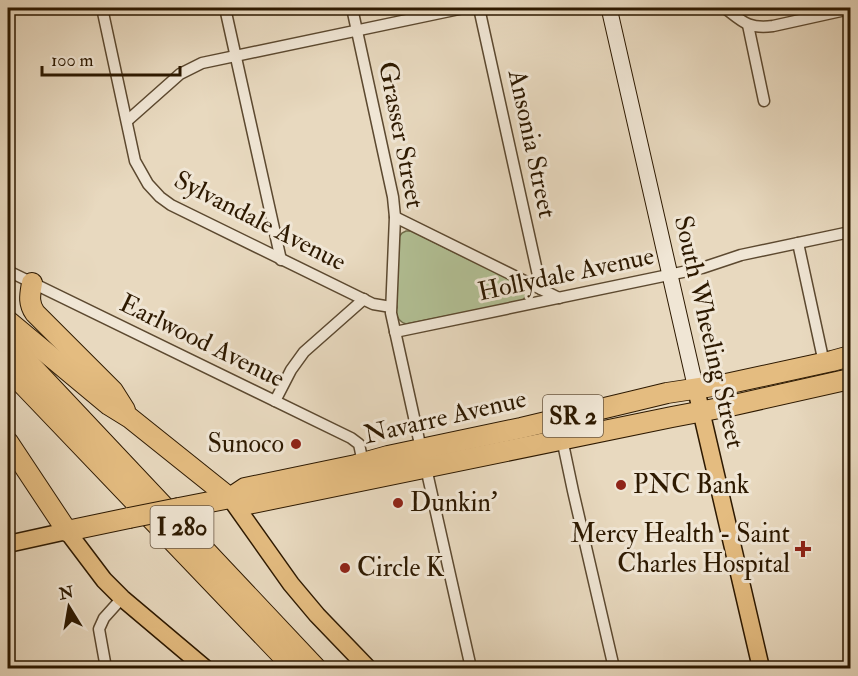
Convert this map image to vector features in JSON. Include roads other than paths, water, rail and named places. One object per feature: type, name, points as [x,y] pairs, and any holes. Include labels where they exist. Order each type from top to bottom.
[{"type":"highway","points":[[32,283],[29,302],[35,314],[113,391],[130,418]]},
{"type":"highway","points":[[8,321],[109,405],[130,418],[230,498]]},
{"type":"highway","name":"I 280","points":[[8,341],[316,669]]},
{"type":"highway","name":"Navarre Avenue","points":[[230,498],[248,504],[292,495],[521,428],[634,400],[726,384],[850,356]]},
{"type":"highway","name":"I 280","points":[[8,369],[294,669]]},
{"type":"highway","name":"Navarre Avenue","points":[[67,531],[230,498],[245,488],[365,472],[388,456],[422,456],[562,439],[730,406],[846,379]]},
{"type":"highway","points":[[8,442],[67,531]]},
{"type":"highway","points":[[292,495],[291,488],[295,486],[357,472],[388,456]]},
{"type":"main road","name":"South Wheeling Street","points":[[609,8],[761,669]]},
{"type":"main road","points":[[230,498],[291,584],[368,669]]},
{"type":"main road","points":[[67,531],[97,572],[122,598],[205,669]]},
{"type":"main road","name":"Navarre Avenue","points":[[8,544],[67,531]]},
{"type":"street","name":"Sylvandale Avenue","points":[[102,8],[137,165],[148,184],[163,200],[374,304],[391,307]]},
{"type":"street","points":[[225,8],[281,260]]},
{"type":"street","name":"Grasser Street","points":[[352,8],[393,197],[395,217],[391,307],[395,332],[471,669]]},
{"type":"street","points":[[127,121],[185,71],[207,61],[464,8]]},
{"type":"street","name":"Ansonia Street","points":[[478,8],[541,289]]},
{"type":"street","points":[[725,8],[748,25],[761,27],[850,9]]},
{"type":"street","points":[[748,25],[764,101]]},
{"type":"street","points":[[395,217],[559,298]]},
{"type":"street","name":"Hollydale Avenue","points":[[395,332],[670,275],[714,265],[741,255],[850,232]]},
{"type":"street","points":[[798,243],[824,363]]},
{"type":"street","name":"Earlwood Avenue","points":[[8,271],[358,442],[365,472]]},
{"type":"street","points":[[275,401],[293,366],[304,351],[364,299]]},
{"type":"street","points":[[562,439],[614,669]]},
{"type":"street","points":[[106,669],[99,629],[104,618],[122,598]]},
{"type":"place","name":"Sunoco","points":[[296,444]]},
{"type":"place","name":"PNC Bank","points":[[621,485]]},
{"type":"place","name":"Dunkin'","points":[[398,503]]},
{"type":"place","name":"Mercy Health - Saint Charles Hospital","points":[[803,549]]},
{"type":"place","name":"Circle K","points":[[345,568]]}]
